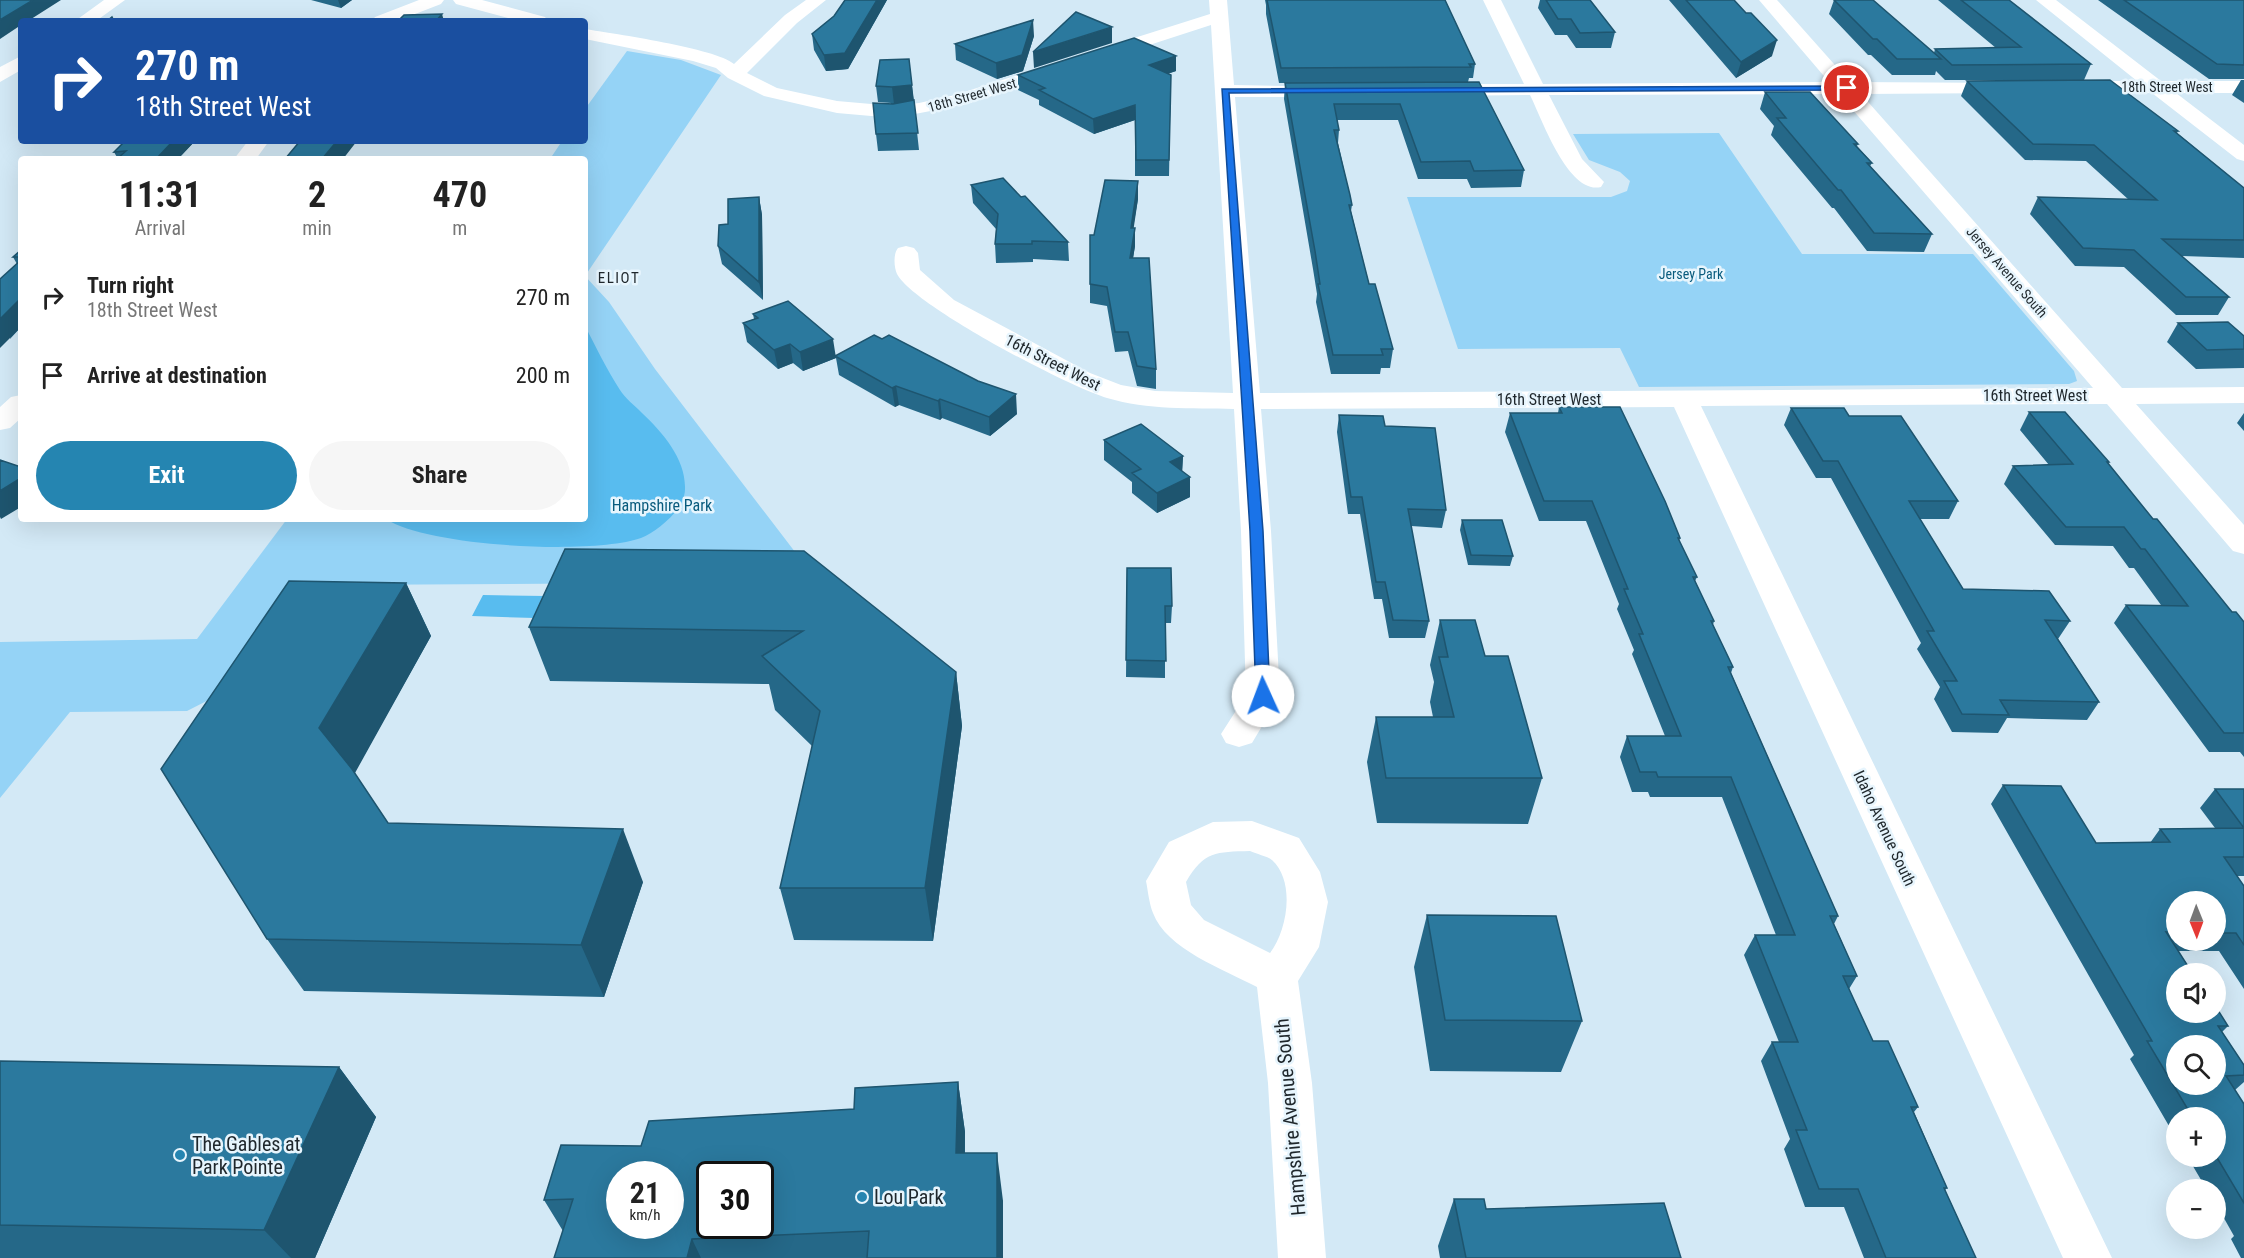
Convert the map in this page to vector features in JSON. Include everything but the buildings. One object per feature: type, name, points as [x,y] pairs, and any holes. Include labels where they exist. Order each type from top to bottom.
[{"type":"street","points":[[89,18],[116,0]]},
{"type":"street","points":[[389,18],[435,0]]},
{"type":"street","points":[[462,0],[528,18]]},
{"type":"street","points":[[735,74],[791,19],[817,0]]},
{"type":"street","points":[[1492,0],[1573,162],[1593,182]]},
{"type":"street","name":"Jersey Avenue South","points":[[1768,0],[2244,544]]},
{"type":"street","points":[[2045,0],[2244,155]]},
{"type":"street","points":[[1218,9],[1256,531],[1263,696],[1239,734]]},
{"type":"street","name":"18th Street West","points":[[588,35],[697,56],[723,64],[735,74],[771,92],[865,111],[919,110],[960,100],[1218,9]]},
{"type":"street","points":[[0,76],[18,64]]},
{"type":"street","points":[[1416,90],[2026,87]]},
{"type":"street","name":"18th Street West","points":[[2062,87],[2244,87]]},
{"type":"street","points":[[1225,91],[1345,91]]},
{"type":"street","points":[[247,156],[257,144]]},
{"type":"street","name":"16th Street West","points":[[906,253],[908,272],[924,289],[945,305],[1081,379],[1115,392],[1155,399],[1246,401],[2244,395]]},
{"type":"street","name":"Idaho Avenue South","points":[[1683,397],[2088,1258]]},
{"type":"street","points":[[0,422],[18,406]]},
{"type":"street","name":"Hampshire Avenue South","points":[[1277,977],[1290,1083],[1302,1258]]},
{"type":"green space","points":[[627,51],[681,60],[721,75],[588,272],[588,156],[552,156],[560,144],[588,144],[588,105]]},
{"type":"green space","name":"Jersey Park","points":[[1719,133],[1802,254],[1973,254],[2074,371],[2077,381],[2069,384],[1639,387],[1620,348],[1458,349],[1407,197],[1611,197],[1627,191],[1630,181],[1620,172],[1589,160],[1573,134]]},
{"type":"green space","name":"Hampshire Park","points":[[588,279],[609,302],[655,369],[818,582],[330,585],[273,667],[187,711],[70,712],[0,798],[0,642],[197,639],[285,522],[588,522]]},
{"type":"shaded area","points":[[588,332],[622,393],[658,429],[672,447],[682,467],[685,489],[681,504],[655,530],[641,538],[618,543],[551,547],[473,542],[407,529],[392,522],[588,522]]},
{"type":"shaded area","points":[[483,595],[545,596],[535,618],[472,616]]},
{"type":"place","name":"The Gables at Park Pointe","points":[[180,1155]]},
{"type":"place","name":"Lou Park","points":[[862,1197]]},
{"type":"district","name":"ELIOT","points":[[619,278]]},
{"type":"route","points":[[1263,696],[1256,531],[1225,91],[1847,88]]}]
